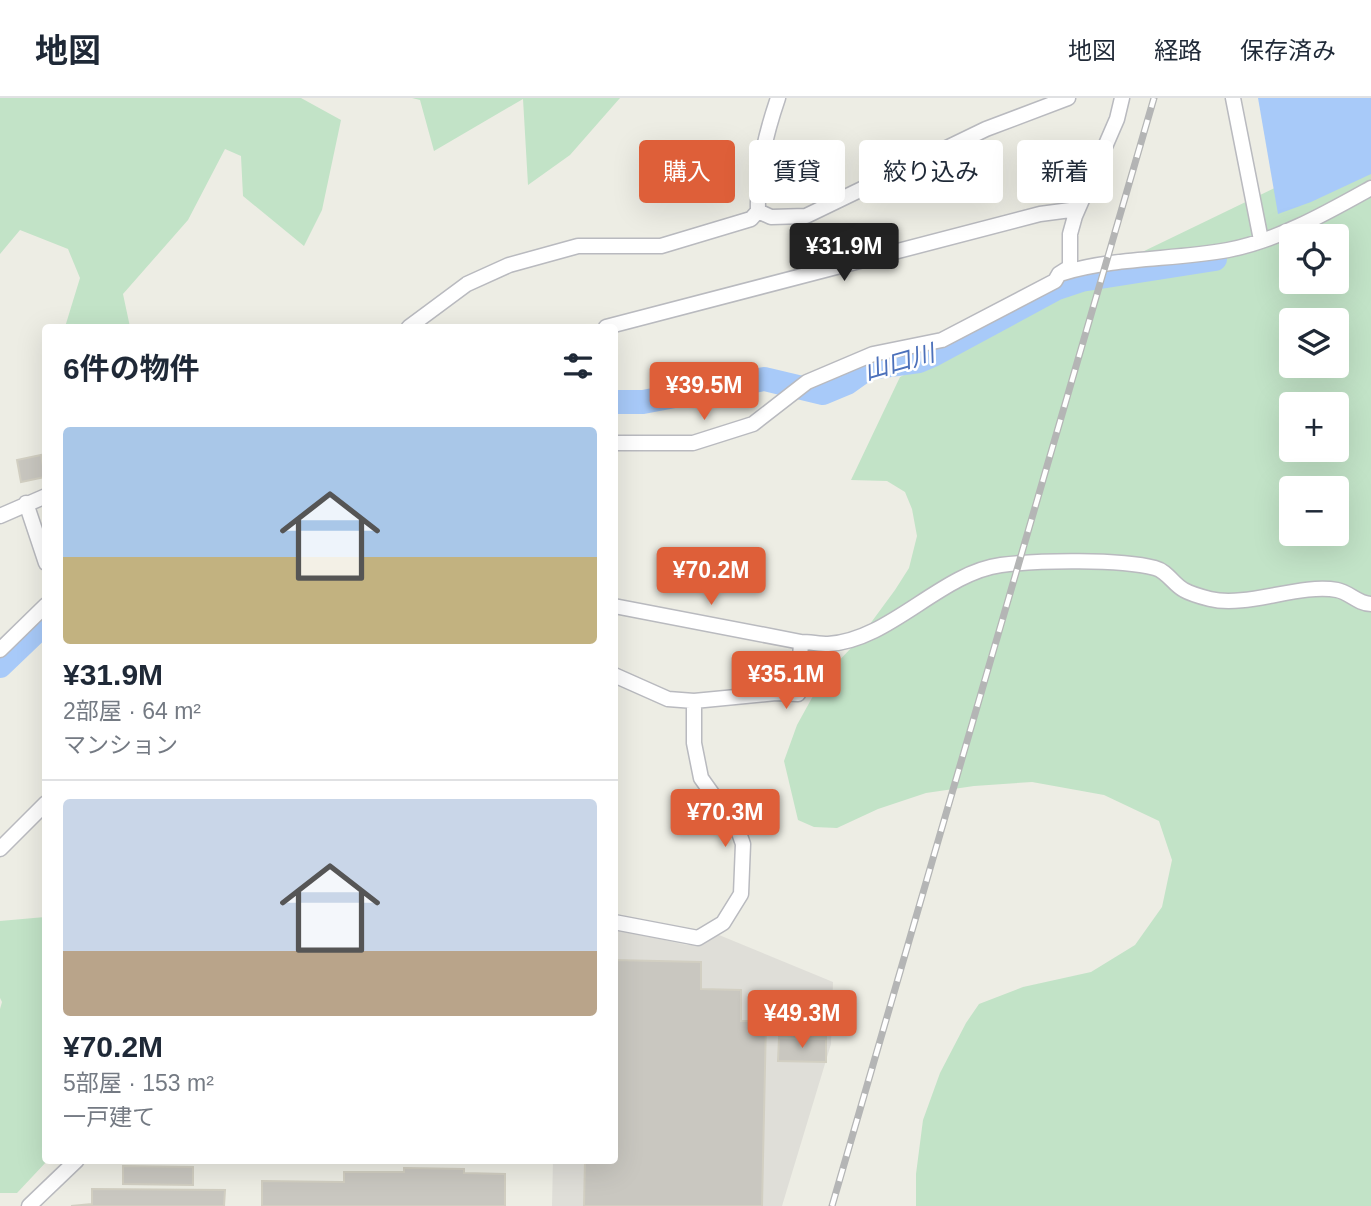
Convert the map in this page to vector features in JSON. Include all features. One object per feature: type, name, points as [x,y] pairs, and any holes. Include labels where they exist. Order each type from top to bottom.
[{"type":"street","points":[[758,211],[757,177],[778,98]]},
{"type":"street","points":[[758,211],[771,217],[806,216],[986,129],[1068,98]]},
{"type":"street","points":[[618,443],[693,443],[753,424],[807,382],[873,354],[942,340],[1055,281],[1059,274],[1070,267],[1070,234],[1117,119],[1122,98]]},
{"type":"street","points":[[1233,98],[1261,240]]},
{"type":"street","points":[[1059,274],[1129,260],[1228,250],[1261,240],[1321,215],[1371,188]]},
{"type":"street","points":[[618,324],[1040,214],[1078,209]]},
{"type":"street","points":[[413,324],[467,284],[509,265],[578,246],[661,246],[741,223],[758,211]]},
{"type":"street","points":[[0,516],[42,497]]},
{"type":"street","points":[[26,503],[42,551]]},
{"type":"street","points":[[618,608],[801,642],[828,644],[855,638],[900,615],[952,583],[999,565],[1123,564],[1158,568],[1184,590],[1211,600],[1337,590],[1371,604]]},
{"type":"street","points":[[0,650],[42,609]]},
{"type":"street","points":[[618,677],[667,699],[694,701],[776,693],[798,694],[801,642]]},
{"type":"street","points":[[618,923],[698,938],[723,923],[741,894],[743,844],[738,830],[701,778],[694,743],[694,701]]},
{"type":"street","points":[[0,849],[42,807]]},
{"type":"street","points":[[29,1206],[73,1164]]},
{"type":"shaded area","points":[[618,930],[687,945],[719,935],[833,982],[831,1044],[782,1206],[552,1206],[553,1164],[618,1164]]},
{"type":"green space","points":[[0,98],[301,98],[341,120],[322,210],[304,246],[243,196],[241,156],[225,149],[188,220],[123,294],[129,324],[66,324],[80,278],[68,249],[20,230],[0,254]]},
{"type":"green space","points":[[412,98],[620,98],[570,155],[528,185],[523,99],[434,151],[420,100]]},
{"type":"green space","points":[[1371,147],[1371,1206],[916,1206],[916,1174],[923,1120],[940,1073],[979,1004],[1023,987],[1091,972],[1135,945],[1162,907],[1172,860],[1159,821],[1104,795],[1032,782],[926,793],[878,809],[837,828],[814,827],[798,820],[784,761],[797,725],[824,676],[856,643],[909,568],[917,536],[912,509],[905,492],[887,481],[851,480],[900,377],[1109,268],[1281,185]]},
{"type":"green space","points":[[42,917],[42,1164],[44,1164],[17,1193],[0,1193],[0,921]]},
{"type":"water","points":[[1258,98],[1371,98],[1371,174],[1278,214]]},
{"type":"building","points":[[41,455],[42,478],[21,482],[17,460]]},
{"type":"building","points":[[618,960],[701,962],[701,989],[741,990],[741,1021],[766,1021],[762,1206],[584,1206],[585,1164],[618,1164]]},
{"type":"building","points":[[779,1017],[826,1018],[826,1037],[779,1036]]},
{"type":"building","points":[[779,1038],[826,1039],[826,1062],[778,1061]]},
{"type":"building","points":[[123,1166],[193,1167],[193,1185],[123,1184]]},
{"type":"building","points":[[404,1168],[464,1169],[464,1173],[505,1174],[505,1206],[262,1206],[262,1181],[344,1182],[344,1172],[404,1172]]},
{"type":"building","points":[[92,1189],[225,1190],[224,1206],[71,1206],[92,1204]]},
{"type":"waterway","name":"山口川","points":[[618,402],[643,402],[764,379],[823,393],[847,383],[868,368],[919,361],[933,355],[1057,288],[1081,280],[1215,259]]},
{"type":"waterway","name":"山口川","points":[[0,666],[42,626]]},
{"type":"railway","points":[[832,1206],[1154,98]]}]
